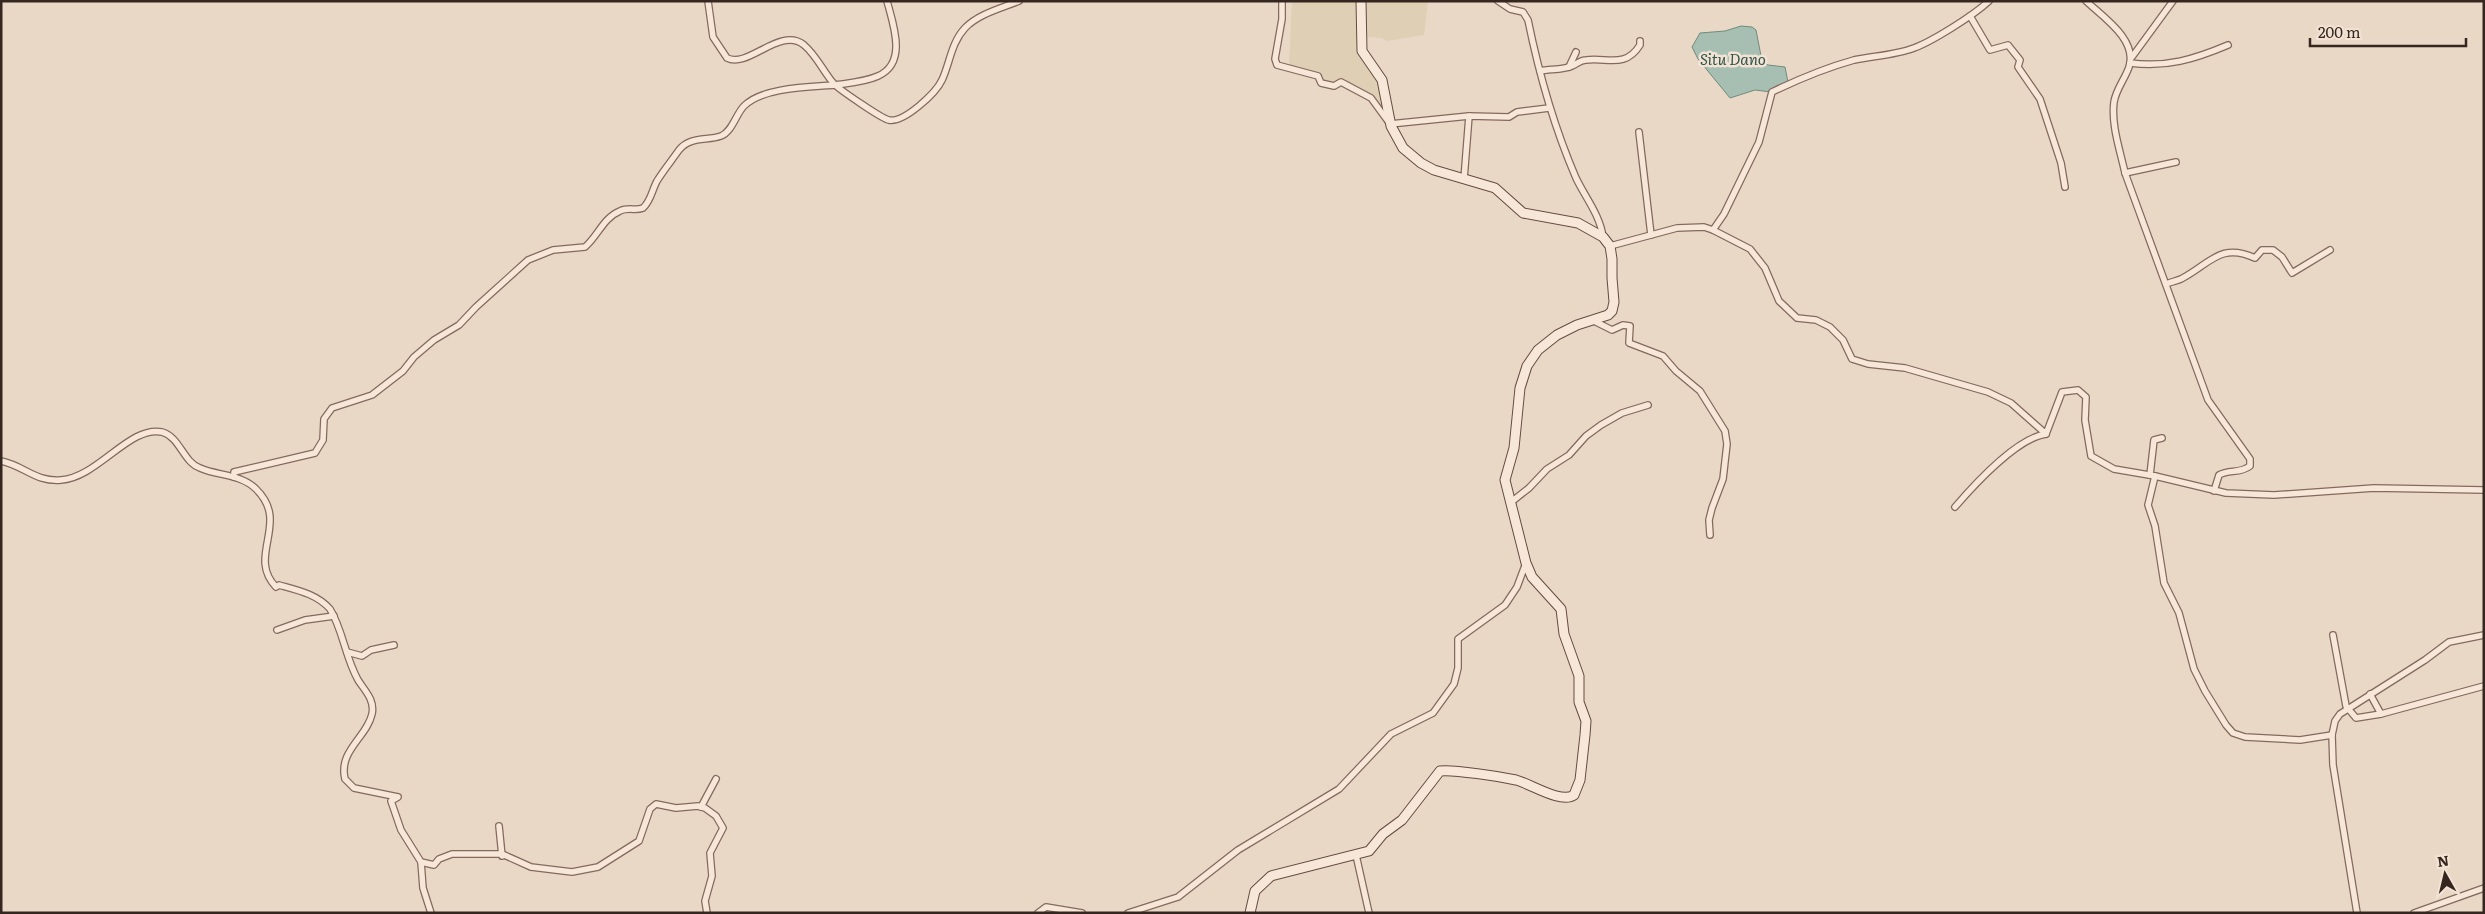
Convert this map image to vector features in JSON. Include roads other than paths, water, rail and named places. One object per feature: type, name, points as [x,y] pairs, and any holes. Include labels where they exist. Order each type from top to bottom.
[{"type":"street","points":[[708,1],[713,37],[729,59],[737,60],[779,42],[798,42],[810,51],[835,85],[848,96],[886,120],[897,119],[921,104],[938,87],[954,44],[965,28],[985,15],[1019,1]]},
{"type":"street","points":[[234,477],[234,472],[315,453],[324,440],[324,419],[332,408],[372,395],[403,371],[414,357],[434,340],[460,325],[476,307],[528,260],[553,250],[585,247],[603,224],[618,212],[630,208],[643,208],[648,204],[658,180],[680,148],[693,141],[727,133],[737,114],[751,100],[788,90],[835,85],[876,77],[891,66],[895,57],[896,42],[887,1]]},
{"type":"street","points":[[1250,913],[1255,891],[1271,876],[1369,851],[1383,834],[1399,823],[1435,774],[1441,771],[1517,780],[1564,797],[1571,797],[1578,790],[1586,728],[1586,721],[1579,702],[1579,676],[1564,634],[1561,609],[1532,577],[1526,563],[1506,480],[1514,448],[1520,388],[1527,366],[1542,346],[1566,330],[1608,315],[1612,311],[1614,302],[1610,246],[1603,237],[1578,223],[1523,213],[1495,188],[1434,170],[1421,163],[1403,148],[1390,124],[1371,98],[1341,82],[1334,86],[1321,83],[1318,76],[1277,65],[1275,59],[1282,19],[1282,1]]},
{"type":"street","points":[[1361,1],[1362,51],[1382,80],[1390,124]]},
{"type":"street","points":[[1498,1],[1510,9],[1523,12],[1528,19],[1549,108],[1577,179],[1600,225],[1603,237]]},
{"type":"street","points":[[1713,230],[1724,214],[1759,142],[1772,92],[1821,70],[1854,60],[1914,48],[1970,16],[1989,1]]},
{"type":"street","points":[[2086,1],[2124,37],[2131,60]]},
{"type":"street","points":[[2173,1],[2131,60],[2118,88],[2114,107],[2116,136],[2125,173],[2208,400],[2250,459],[2250,466],[2244,470],[2224,472],[2219,475],[2214,491]]},
{"type":"street","points":[[1970,16],[1990,50],[2008,45],[2020,60],[2018,67],[2040,99],[2047,118],[2063,169],[2065,187]]},
{"type":"street","points":[[1540,71],[1569,67],[1589,59],[1608,62],[1621,60],[1636,52],[1640,41]]},
{"type":"street","points":[[2131,60],[2151,66],[2166,65],[2190,59],[2228,45]]},
{"type":"street","points":[[1569,67],[1576,52]]},
{"type":"street","points":[[1390,124],[1469,116],[1509,116],[1526,110],[1549,108]]},
{"type":"street","points":[[1464,179],[1469,116]]},
{"type":"street","points":[[1639,132],[1651,236]]},
{"type":"street","points":[[2125,173],[2176,162]]},
{"type":"street","points":[[1610,246],[1651,236],[1664,230],[1693,226],[1713,230],[1750,249],[1765,268],[1779,301],[1797,318],[1816,320],[1830,327],[1843,340],[1852,359],[1868,364],[1905,368],[1988,392],[2011,403],[2046,434]]},
{"type":"street","points":[[2166,284],[2181,278],[2212,257],[2228,252],[2246,253],[2255,258],[2262,250],[2273,250],[2282,257],[2292,273],[2330,250]]},
{"type":"street","points":[[1592,320],[1612,330],[1623,325],[1630,326],[1629,343],[1663,356],[1676,371],[1700,390],[1725,431],[1727,444],[1723,479],[1712,508],[1710,535]]},
{"type":"street","points":[[1955,507],[1989,471],[2029,440],[2046,434],[2062,392],[2078,390],[2086,397],[2086,420],[2091,456],[2109,468],[2153,476],[2214,491],[2254,496],[2374,488],[2484,490]]},
{"type":"street","points":[[1510,503],[1530,488],[1547,469],[1569,455],[1586,436],[1600,425],[1622,413],[1648,405]]},
{"type":"street","points":[[1,461],[13,464],[37,478],[68,480],[100,464],[138,437],[149,432],[158,432],[171,437],[196,467],[234,477],[254,487],[268,508],[271,530],[264,561],[267,573],[273,584],[276,587],[279,585],[290,588],[321,600],[334,616],[357,677],[370,696],[373,708],[370,720],[349,752],[344,770],[345,779],[354,788],[398,797],[391,801],[397,819],[421,862],[423,888],[431,913]]},
{"type":"street","points":[[2162,438],[2154,440],[2153,476],[2148,505],[2155,526],[2164,583],[2179,613],[2194,669],[2208,697],[2233,733],[2245,737],[2300,740],[2332,735]]},
{"type":"street","points":[[1128,913],[1178,897],[1238,850],[1339,789],[1391,734],[1434,711],[1454,684],[1458,668],[1458,639],[1505,605],[1517,587],[1526,563]]},
{"type":"street","points":[[277,630],[304,620],[334,616]]},
{"type":"street","points":[[2333,635],[2348,708],[2356,718],[2380,714],[2484,686]]},
{"type":"street","points":[[2357,913],[2333,765],[2332,735],[2335,721],[2348,708],[2425,660],[2449,642],[2484,635]]},
{"type":"street","points":[[347,652],[360,657],[370,650],[394,646]]},
{"type":"street","points":[[2370,694],[2380,714]]},
{"type":"street","points":[[701,806],[716,779]]},
{"type":"street","points":[[421,862],[434,865],[438,859],[452,854],[502,854],[502,856],[531,867],[558,872],[593,869],[640,841],[650,809],[656,804],[676,808],[701,806],[716,816],[724,830],[710,850],[712,876],[705,901],[707,913]]},
{"type":"street","points":[[499,826],[502,856]]},
{"type":"street","points":[[1356,855],[1369,913]]},
{"type":"street","points":[[2414,913],[2484,888]]},
{"type":"street","points":[[1038,913],[1046,908],[1082,913]]},
{"type":"water","name":"Situ Dano","points":[[1741,26],[1752,27],[1756,30],[1762,61],[1768,65],[1785,67],[1788,82],[1771,92],[1755,90],[1730,98],[1698,59],[1692,47],[1700,33],[1725,31]]}]
